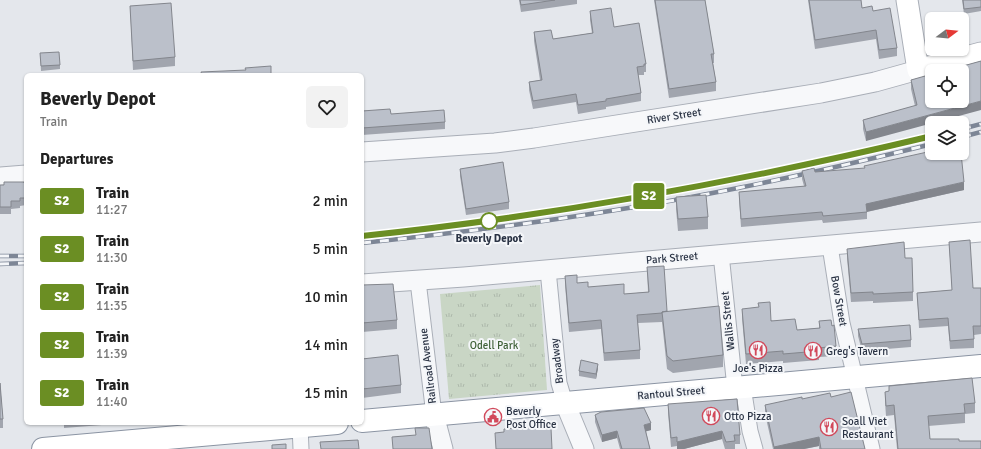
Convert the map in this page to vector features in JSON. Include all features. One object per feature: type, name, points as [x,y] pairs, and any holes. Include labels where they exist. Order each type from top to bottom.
[{"type":"highway","name":"Rantoul Street","points":[[364,421],[981,366]]},
{"type":"highway","points":[[42,449],[300,425]]},
{"type":"main road","points":[[907,0],[918,70]]},
{"type":"main road","name":"River Street","points":[[918,70],[981,53]]},
{"type":"street","name":"River Street","points":[[364,152],[495,143],[541,137],[822,93],[875,82],[918,70]]},
{"type":"street","points":[[0,177],[24,175]]},
{"type":"street","name":"Park Street","points":[[364,284],[418,281],[981,232]]},
{"type":"street","name":"Bow Street","points":[[830,246],[838,301],[854,377],[872,449]]},
{"type":"street","name":"Wallis Street","points":[[721,254],[739,388],[755,449]]},
{"type":"street","name":"Broadway","points":[[548,270],[559,383],[565,403],[584,449]]},
{"type":"street","name":"Railroad Avenue","points":[[418,281],[434,415],[443,449]]},
{"type":"street","points":[[300,425],[301,449]]},
{"type":"green space","name":"Odell Park","points":[[540,285],[547,390],[449,399],[440,294]]},
{"type":"building","points":[[520,0],[555,0],[521,5]]},
{"type":"building","points":[[655,0],[705,0],[714,54],[711,54],[716,82],[669,89]]},
{"type":"building","points":[[809,0],[861,0],[862,8],[872,6],[873,11],[890,8],[897,48],[879,50],[876,30],[815,40]]},
{"type":"building","points":[[963,0],[981,0],[981,7],[964,9]]},
{"type":"building","points":[[171,3],[175,57],[133,61],[130,6]]},
{"type":"building","points":[[611,8],[614,27],[639,23],[646,64],[644,64],[644,66],[637,67],[641,93],[606,99],[606,101],[578,105],[576,94],[533,101],[529,82],[542,80],[534,32],[551,30],[553,39],[593,33],[590,11]]},
{"type":"building","points":[[59,52],[60,65],[41,66],[40,53]]},
{"type":"building","points":[[981,61],[981,101],[969,104],[969,64]]},
{"type":"building","points":[[271,66],[271,73],[201,72],[246,70],[245,68]]},
{"type":"building","points":[[925,76],[925,108],[955,108],[866,132],[863,120],[917,105],[911,80]]},
{"type":"building","points":[[390,109],[391,114],[444,110],[445,122],[364,128],[364,111]]},
{"type":"building","points":[[925,153],[925,160],[962,160],[964,182],[866,204],[867,212],[823,216],[822,212],[741,219],[739,192],[806,186],[802,171],[814,168],[815,172],[865,168],[864,166]]},
{"type":"building","name":"Beverly Depot","points":[[503,162],[509,202],[466,209],[460,169]]},
{"type":"building","points":[[4,182],[24,182],[24,198],[20,198],[20,201],[11,201],[11,207],[0,207],[0,185],[4,185]]},
{"type":"building","points":[[706,195],[708,217],[678,219],[676,197]]},
{"type":"building","points":[[970,240],[973,288],[981,288],[981,326],[973,326],[974,339],[950,341],[948,318],[919,320],[917,293],[952,290],[949,242]]},
{"type":"building","points":[[904,242],[905,258],[912,258],[913,292],[873,294],[873,292],[851,293],[847,249]]},
{"type":"building","points":[[664,266],[667,311],[662,313],[637,315],[640,350],[604,353],[601,320],[569,323],[565,276],[577,275],[577,283],[588,282],[588,287],[624,284],[624,294],[649,292],[647,267]]},
{"type":"building","points":[[393,284],[397,320],[364,323],[364,285]]},
{"type":"building","points":[[770,302],[771,321],[795,319],[797,330],[820,328],[819,321],[831,320],[832,326],[834,325],[836,346],[819,348],[819,351],[783,354],[783,351],[746,354],[742,309],[759,307],[758,303]]},
{"type":"building","points":[[719,306],[723,355],[673,361],[667,356],[662,312]]},
{"type":"building","points":[[910,325],[911,340],[862,344],[858,329]]},
{"type":"building","points":[[398,355],[401,385],[364,389],[364,359]]},
{"type":"building","points":[[581,360],[598,364],[596,374],[579,371]]},
{"type":"building","points":[[972,378],[975,403],[964,404],[965,413],[928,416],[930,439],[981,441],[981,449],[898,449],[894,405],[886,406],[885,392],[889,391],[889,386]]},
{"type":"building","points":[[0,383],[3,419],[0,419]]},
{"type":"building","points":[[851,392],[865,449],[821,449],[819,437],[774,447],[765,405],[802,397],[802,399],[830,393],[831,397]]},
{"type":"building","points":[[737,399],[740,435],[734,435],[735,441],[726,442],[722,431],[677,442],[677,437],[671,438],[668,404]]},
{"type":"building","points":[[644,408],[651,423],[644,425],[650,449],[622,449],[617,431],[602,435],[595,415],[601,412]]},
{"type":"building","points":[[542,426],[542,429],[551,428],[552,449],[496,449],[495,433],[504,432],[504,429]]},
{"type":"building","points":[[415,428],[429,428],[432,449],[393,449],[392,437],[416,435]]},
{"type":"building","points":[[358,440],[359,449],[321,449],[320,442]]},
{"type":"building","points":[[286,444],[286,449],[272,449],[272,445]]},
{"type":"railway","points":[[969,127],[981,124]]},
{"type":"railway","points":[[969,135],[981,132]]},
{"type":"railway","points":[[364,236],[516,217],[670,193],[801,166],[925,138]]},
{"type":"railway","points":[[364,243],[504,226],[645,205],[787,178],[925,146]]},
{"type":"railway","points":[[0,256],[24,256]]},
{"type":"railway","points":[[0,264],[24,263]]},
{"type":"train","name":"S2","points":[[364,236],[440,228],[548,213],[668,193],[810,165],[925,138]]},
{"type":"place","name":"Beverly Depot","points":[[489,221]]},
{"type":"place","name":"Joe's Pizza","points":[[758,350]]},
{"type":"place","name":"Greg's Tavern","points":[[813,351]]},
{"type":"place","name":"Otto Pizza","points":[[711,416]]},
{"type":"place","name":"Beverly Post Office","points":[[493,417]]},
{"type":"place","name":"Soall Viet Restaurant","points":[[829,427]]}]
